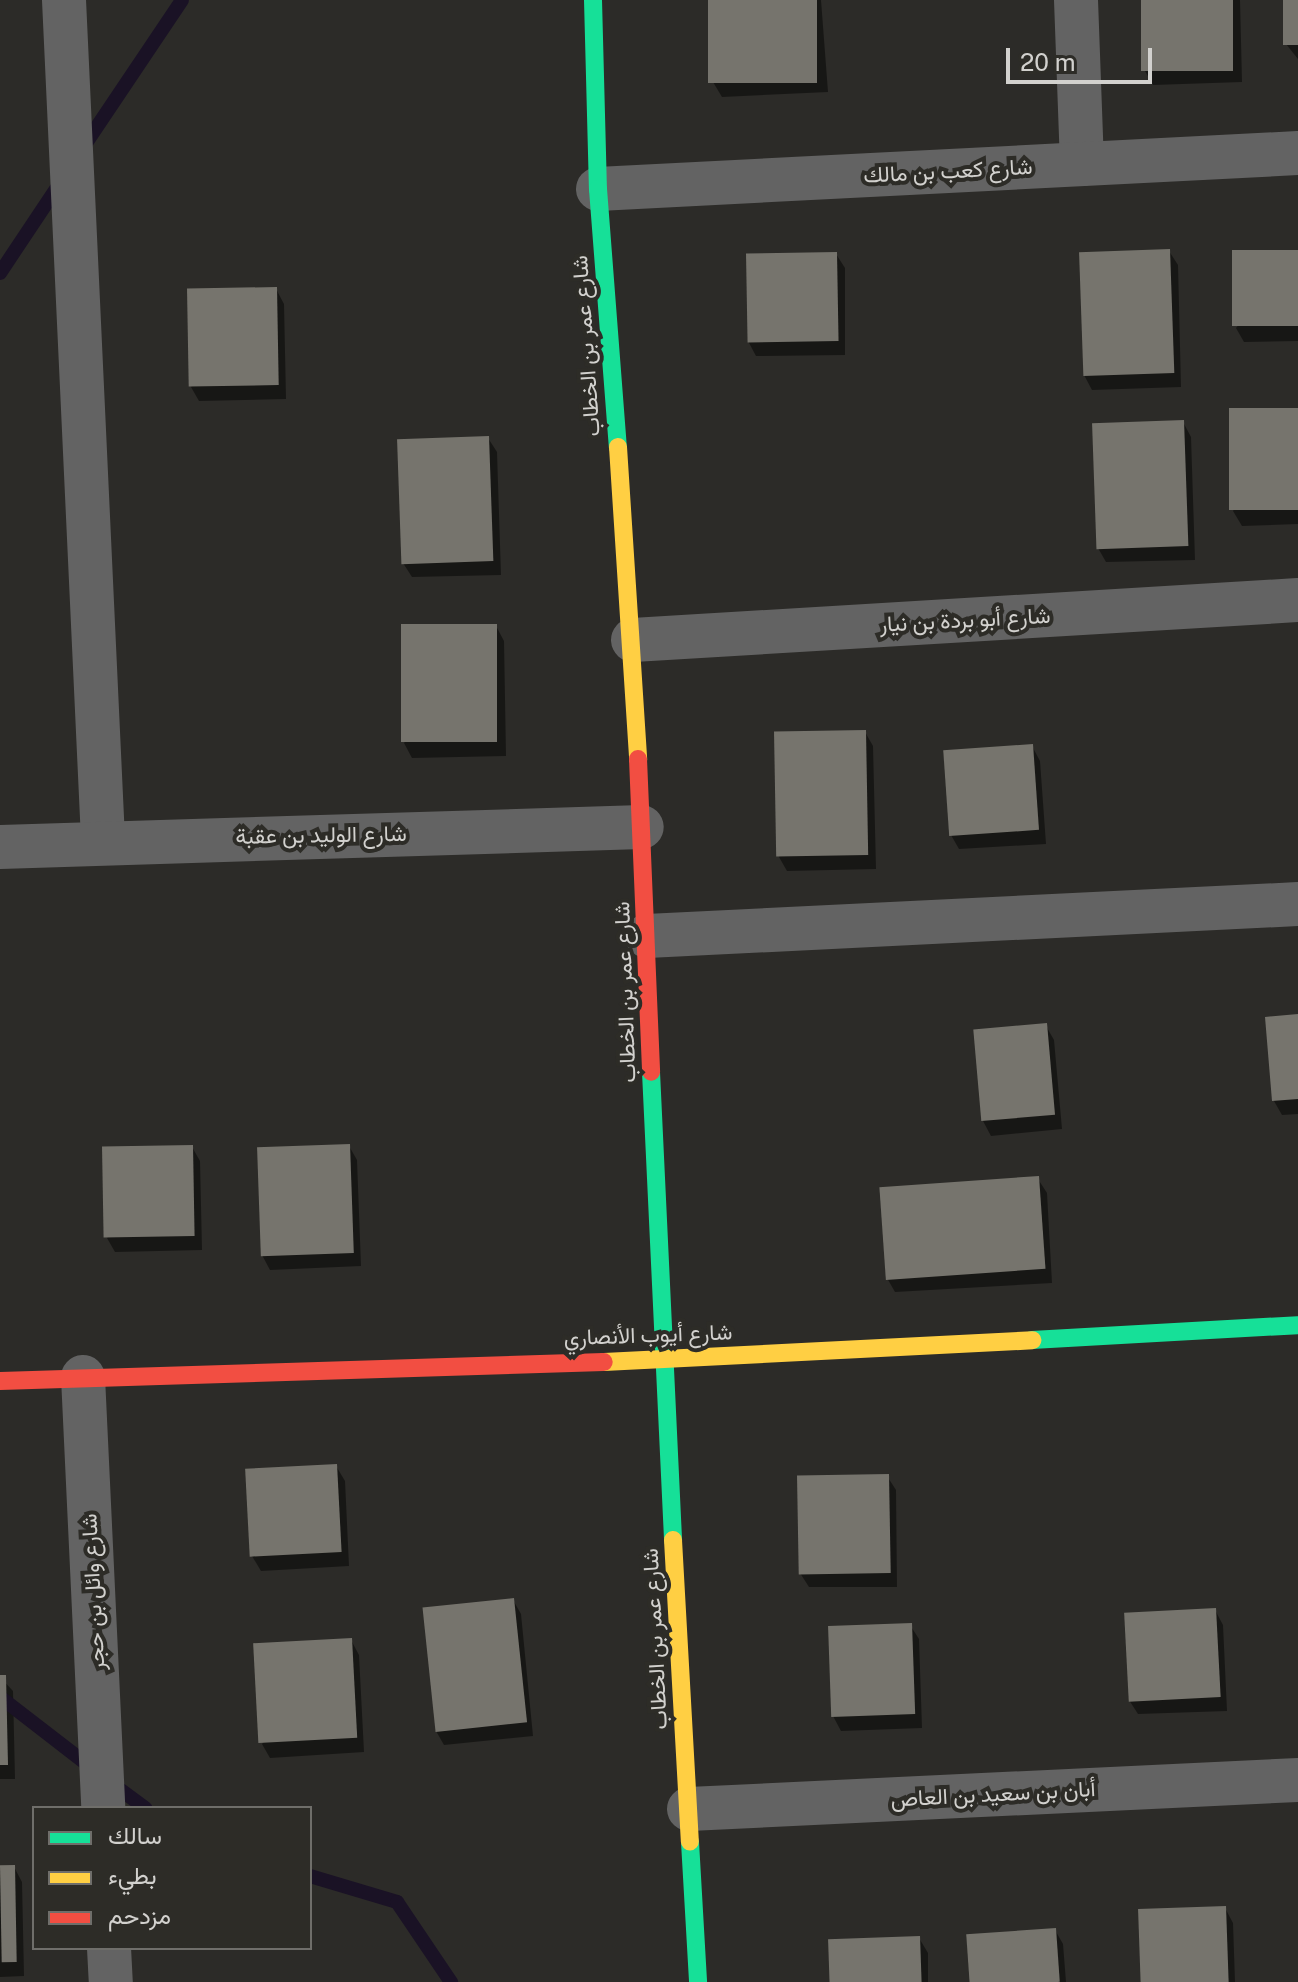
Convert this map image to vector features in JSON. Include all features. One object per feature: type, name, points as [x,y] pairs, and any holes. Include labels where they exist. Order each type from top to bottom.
[{"type":"street","points":[[64,0],[103,840]]},
{"type":"street","name":"شارع عمر بن الخطاب","points":[[593,0],[598,189],[633,640],[663,1360],[698,1982]]},
{"type":"street","points":[[1076,0],[1082,164]]},
{"type":"street","name":"شارع كعب بن مالك","points":[[598,189],[1298,153]]},
{"type":"street","name":"شارع أبو بردة بن نيار","points":[[633,640],[1298,600]]},
{"type":"street","name":"شارع الوليد بن عقبة","points":[[0,847],[103,840],[642,827]]},
{"type":"street","points":[[647,936],[1298,904]]},
{"type":"street","name":"شارع أيوب الأنصاري","points":[[0,1381],[663,1360],[1298,1325]]},
{"type":"street","name":"شارع وائل بن حجر","points":[[83,1377],[103,1806]]},
{"type":"street","name":"أبان بن سعيد بن العاص","points":[[689,1809],[1298,1780]]},
{"type":"street","points":[[109,1950],[111,1982]]},
{"type":"building","points":[[708,0],[817,0],[817,83],[708,83]]},
{"type":"building","points":[[1141,0],[1233,0],[1233,71],[1141,71]]},
{"type":"building","points":[[1283,0],[1298,0],[1298,45],[1283,45]]},
{"type":"building","points":[[1170,249],[1174,373],[1083,376],[1079,252]]},
{"type":"building","points":[[1232,250],[1298,250],[1298,326],[1232,326]]},
{"type":"building","points":[[837,252],[839,341],[748,343],[746,254]]},
{"type":"building","points":[[277,287],[279,385],[189,387],[187,289]]},
{"type":"building","points":[[1229,408],[1298,408],[1298,510],[1229,510]]},
{"type":"building","points":[[1184,420],[1188,546],[1096,549],[1092,423]]},
{"type":"building","points":[[489,436],[493,561],[401,564],[397,439]]},
{"type":"building","points":[[401,624],[497,624],[497,742],[401,742]]},
{"type":"building","points":[[866,730],[868,855],[776,857],[774,732]]},
{"type":"building","points":[[1033,744],[1039,830],[949,836],[943,750]]},
{"type":"building","points":[[1298,1014],[1298,1099],[1272,1101],[1265,1017]]},
{"type":"building","points":[[1047,1023],[1055,1115],[981,1121],[973,1029]]},
{"type":"building","points":[[350,1144],[354,1253],[261,1256],[257,1147]]},
{"type":"building","points":[[193,1145],[195,1236],[104,1238],[102,1147]]},
{"type":"building","points":[[1039,1176],[1045,1269],[886,1280],[879,1187]]},
{"type":"building","points":[[337,1464],[342,1552],[250,1557],[245,1469]]},
{"type":"building","points":[[889,1474],[891,1573],[799,1575],[797,1476]]},
{"type":"building","points":[[514,1598],[527,1722],[436,1732],[423,1608]]},
{"type":"building","points":[[1216,1608],[1221,1697],[1129,1702],[1124,1613]]},
{"type":"building","points":[[912,1623],[915,1714],[831,1717],[828,1626]]},
{"type":"building","points":[[352,1638],[357,1738],[258,1743],[253,1643]]},
{"type":"building","points":[[0,1675],[6,1675],[8,1765],[0,1765]]},
{"type":"building","points":[[0,1865],[15,1865],[17,1962],[2,1962]]},
{"type":"building","points":[[1226,1906],[1229,1982],[1141,1982],[1138,1909]]},
{"type":"building","points":[[1056,1928],[1060,1982],[970,1982],[966,1934]]},
{"type":"building","points":[[920,1936],[922,1982],[830,1982],[828,1939]]},
{"type":"waterway","points":[[82,149],[182,0]]},
{"type":"waterway","points":[[0,273],[62,180]]},
{"type":"waterway","points":[[0,1697],[93,1769]]},
{"type":"waterway","points":[[110,1782],[142,1806]]},
{"type":"waterway","points":[[312,1877],[397,1902],[451,1982]]},
{"type":"traffic: fast","points":[[593,0],[598,189],[618,447]]},
{"type":"traffic: fast","points":[[651,1072],[673,1540]]},
{"type":"traffic: fast","points":[[1032,1340],[1298,1325]]},
{"type":"traffic: fast","points":[[690,1842],[698,1982]]},
{"type":"traffic: slow","points":[[618,447],[638,759]]},
{"type":"traffic: slow","points":[[604,1362],[1032,1340]]},
{"type":"traffic: slow","points":[[673,1540],[690,1842]]},
{"type":"traffic: jam","points":[[638,759],[651,1072]]},
{"type":"traffic: jam","points":[[0,1381],[604,1362]]}]
